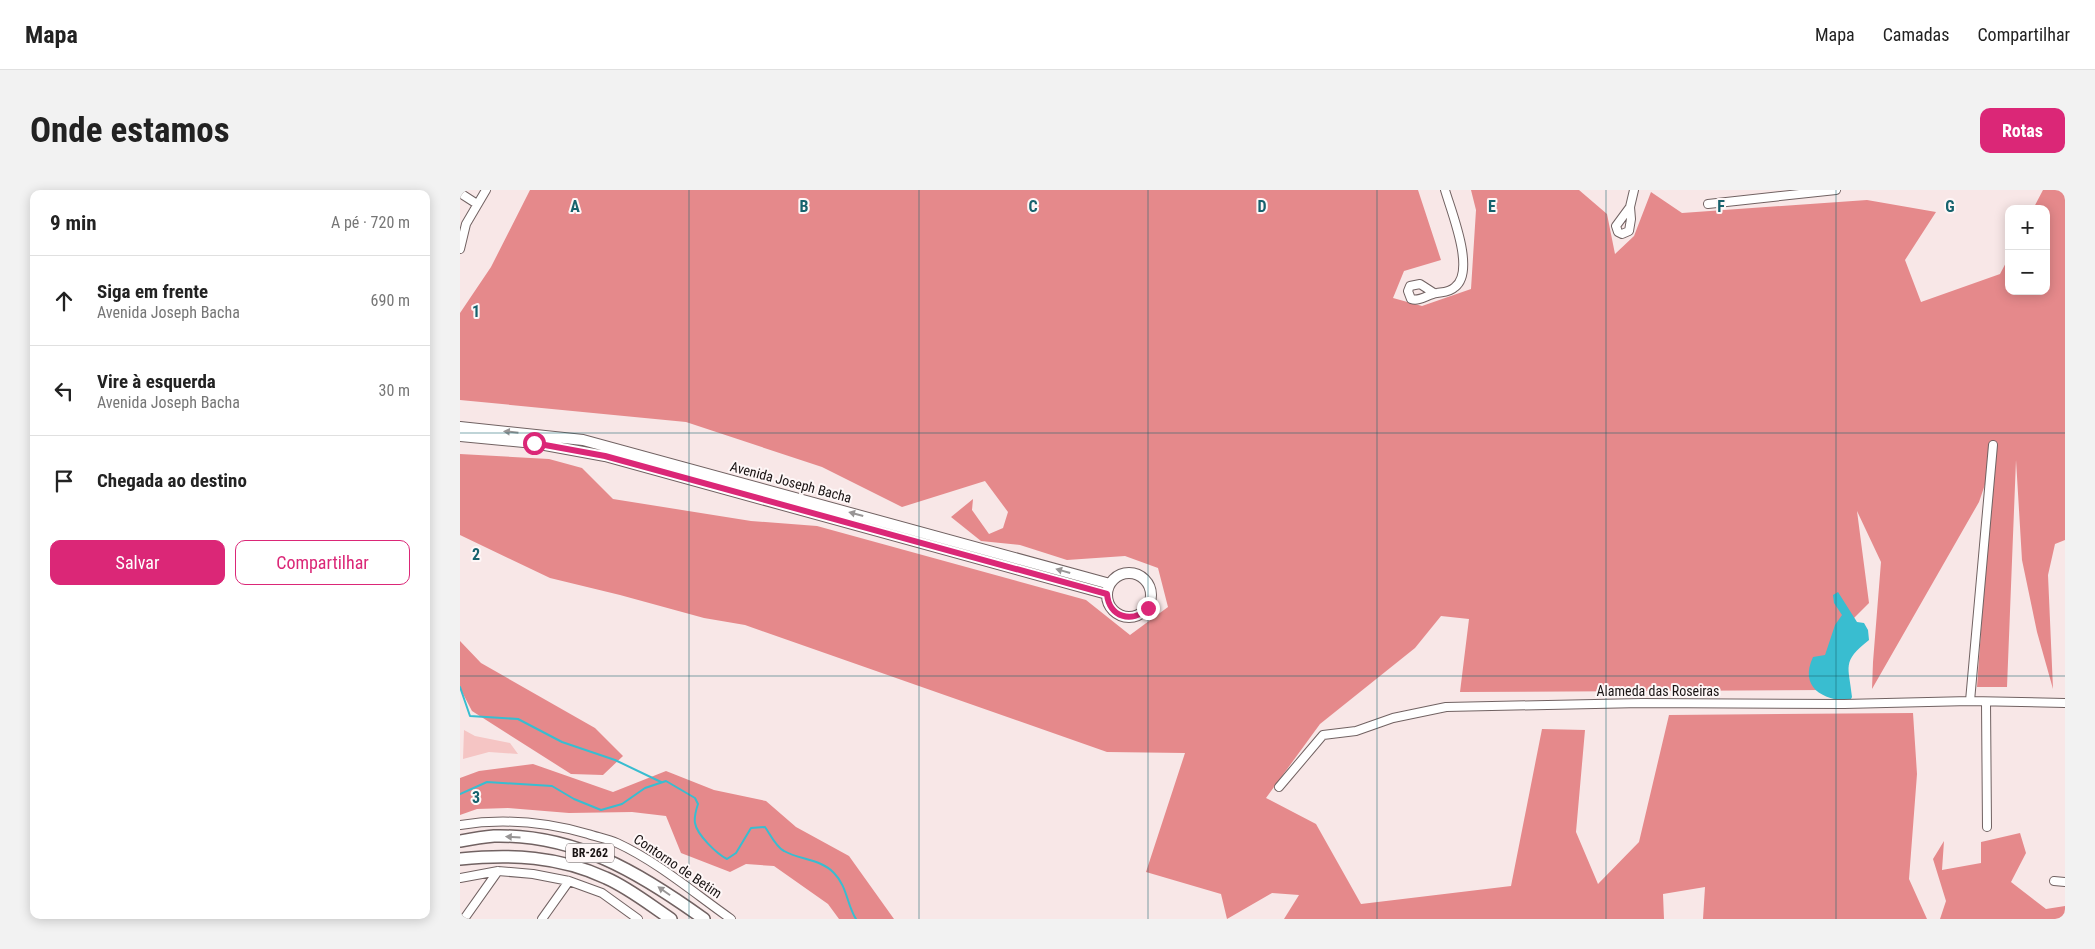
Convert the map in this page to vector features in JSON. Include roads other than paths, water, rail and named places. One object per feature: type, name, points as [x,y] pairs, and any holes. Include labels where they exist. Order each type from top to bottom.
[{"type":"highway","name":"Contorno de Betim","points":[[460,841],[494,836],[532,838],[567,845],[612,861],[634,872],[704,919]]},
{"type":"highway","name":"BR-262","points":[[460,860],[495,856],[532,857],[567,863],[607,878],[671,919]]},
{"type":"highway","name":"BR-262","points":[[589,871],[659,919]]},
{"type":"main road","name":"Avenida Joseph Bacha","points":[[460,426],[583,440],[1109,589]]},
{"type":"main road","name":"Avenida Joseph Bacha","points":[[460,436],[534,443],[605,456],[1109,589]]},
{"type":"main road","points":[[1135,574],[1142,577],[1150,588],[1151,602],[1142,613],[1129,618],[1122,616],[1111,608],[1109,589],[1121,575],[1135,574]]},
{"type":"street","points":[[460,250],[466,224],[486,190]]},
{"type":"street","points":[[1434,293],[1454,288],[1464,272],[1464,258],[1445,190]]},
{"type":"street","points":[[1630,207],[1634,190]]},
{"type":"street","points":[[1708,204],[1836,190]]},
{"type":"street","points":[[460,193],[477,204]]},
{"type":"street","points":[[1970,702],[1993,445]]},
{"type":"street","points":[[1986,702],[1987,827]]},
{"type":"street","name":"Alameda das Roseiras","points":[[1279,787],[1323,735],[1356,731],[1393,718],[1446,707],[1642,703],[2065,703]]},
{"type":"street","name":"Contorno de Betim","points":[[460,825],[502,821],[532,823],[574,830],[615,842],[644,858],[730,919]]},
{"type":"street","points":[[464,919],[498,871]]},
{"type":"street","points":[[460,878],[498,871],[534,874],[569,881],[602,893],[638,919]]},
{"type":"street","points":[[542,919],[569,881]]},
{"type":"street","points":[[2054,881],[2065,882]]},
{"type":"street","points":[[620,919],[625,911]]},
{"type":"water","points":[[1838,592],[1857,622],[1864,623],[1868,630],[1869,640],[1854,654],[1849,665],[1852,697],[1850,701],[1822,695],[1811,684],[1809,676],[1809,667],[1813,657],[1825,655],[1835,625],[1842,615],[1834,603],[1833,595]]},
{"type":"waterway","points":[[460,687],[470,716],[518,719],[562,742],[615,760],[661,782]]},
{"type":"waterway","points":[[460,794],[487,782],[552,786],[574,799],[601,810],[622,804],[645,788],[666,781],[695,798],[698,804],[695,823],[699,833],[723,857],[727,859],[736,853],[751,828],[765,827],[781,849],[790,854],[817,862],[834,873],[842,884],[856,919]]}]
